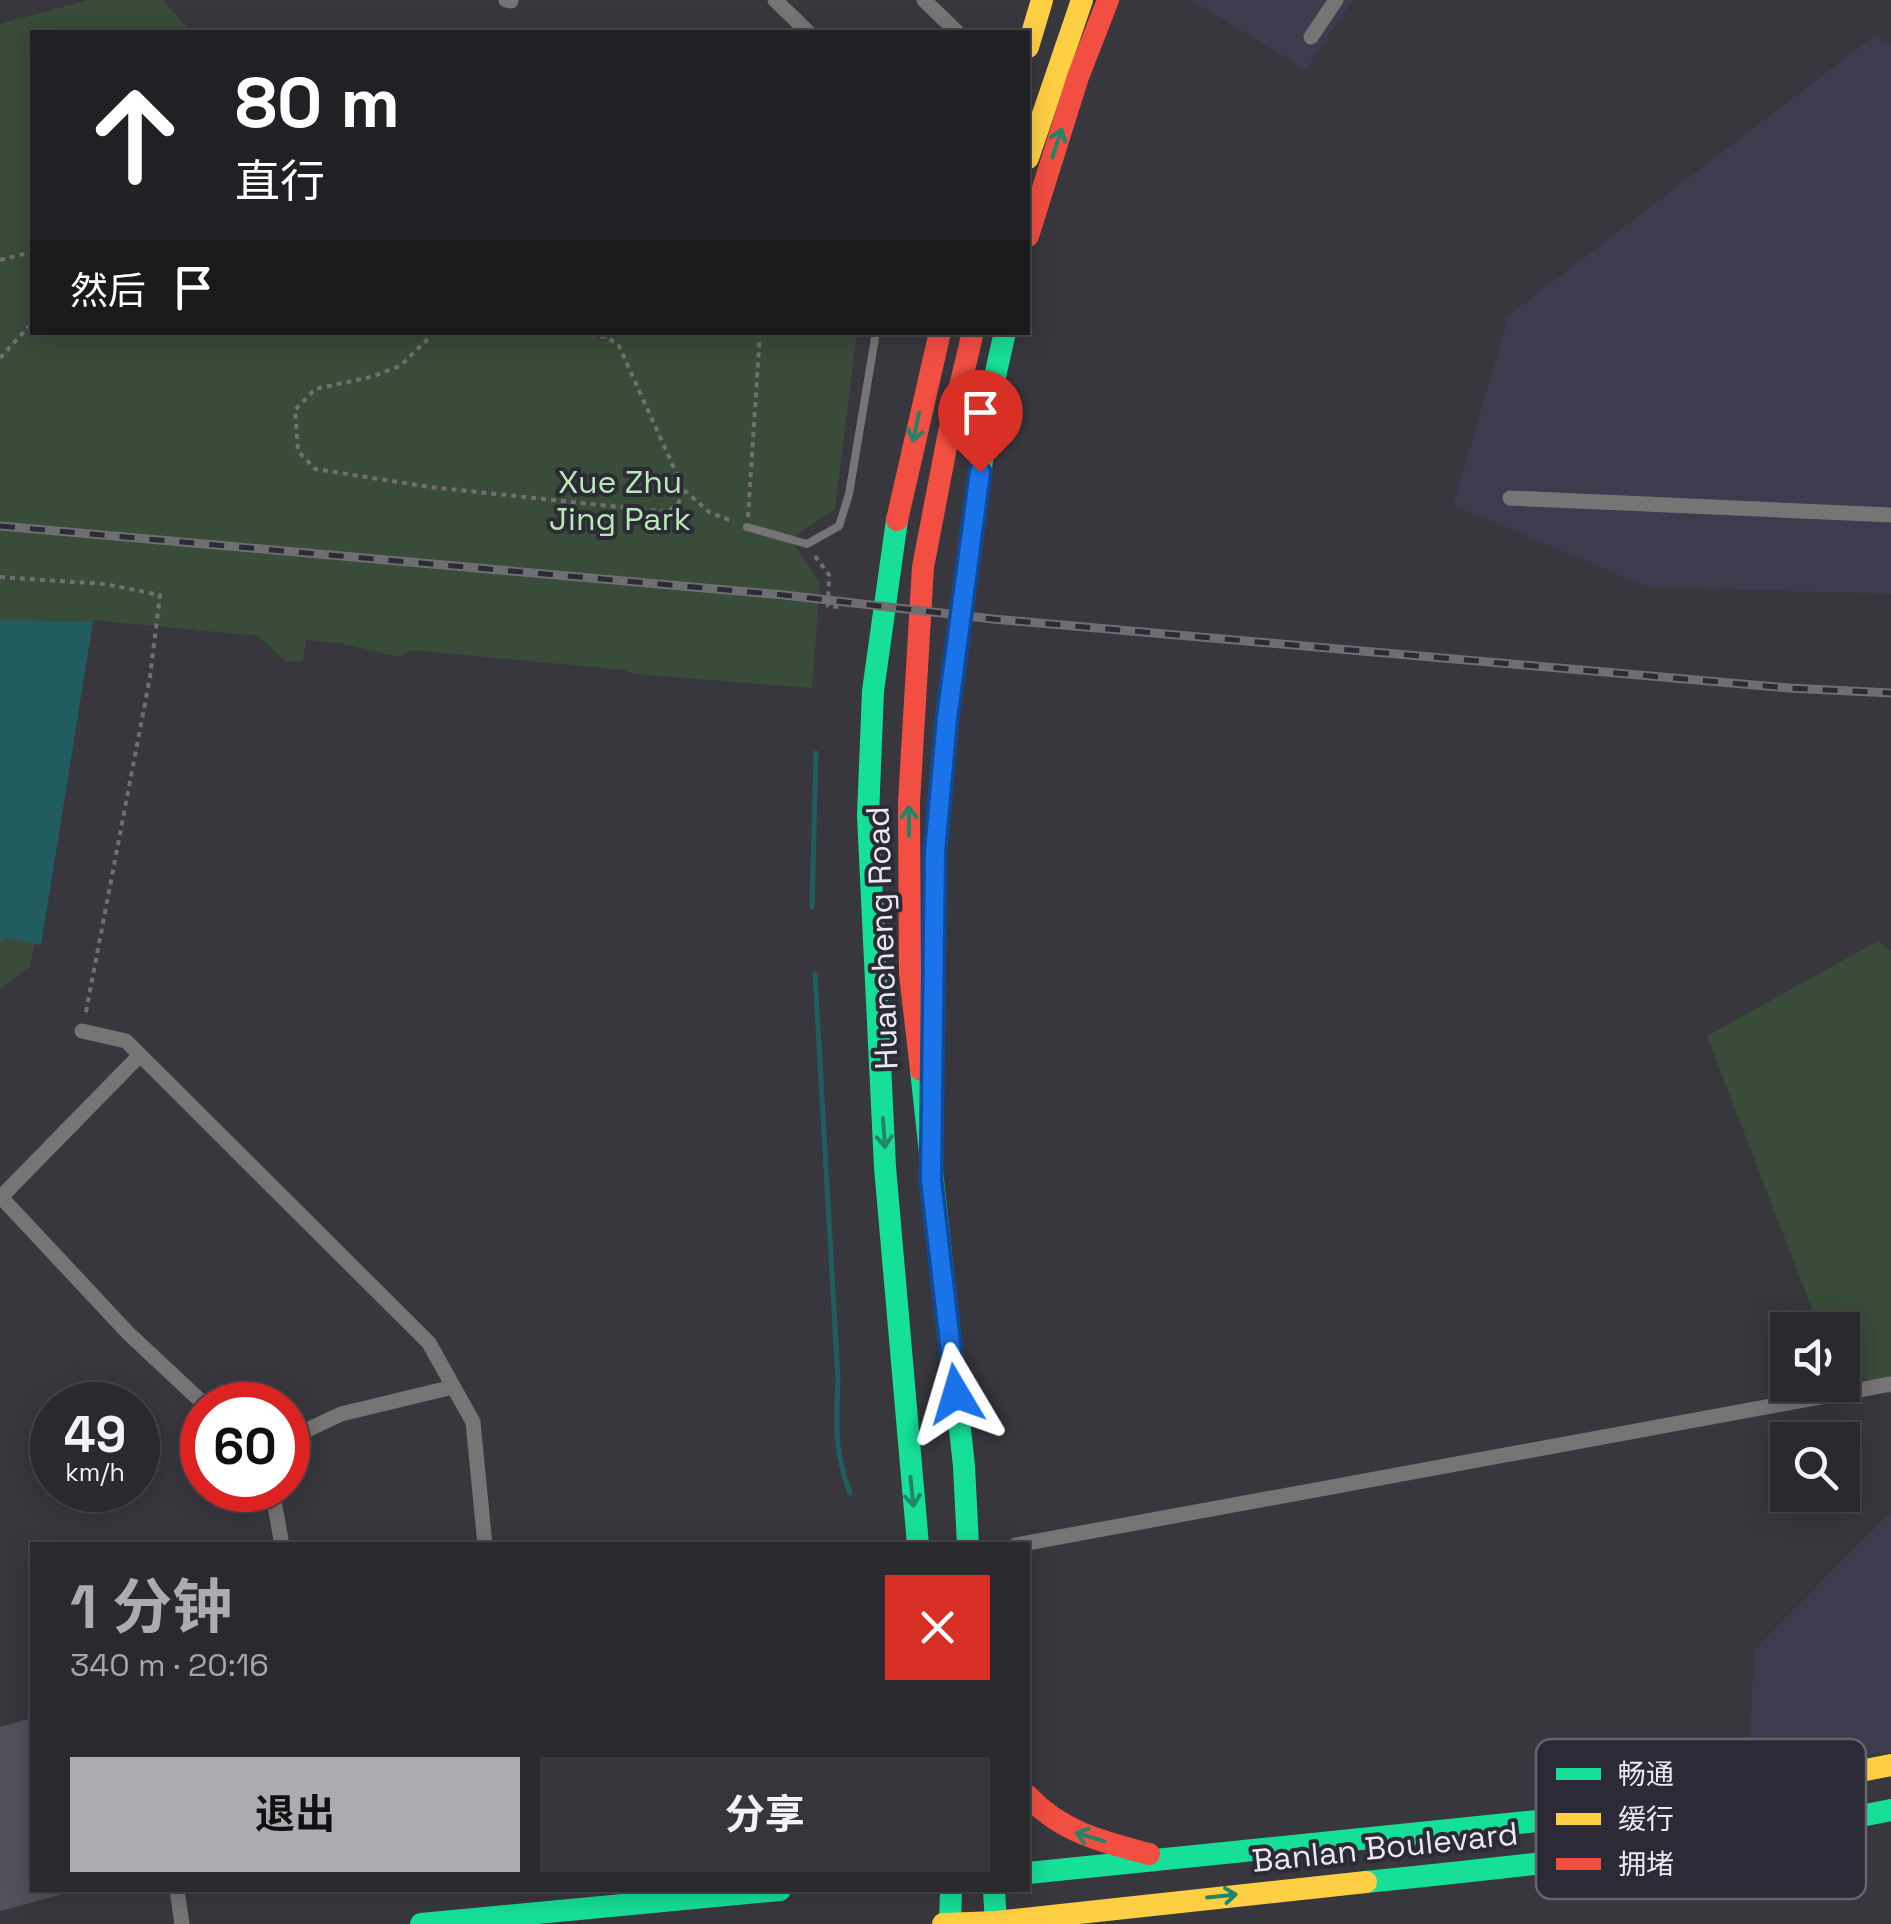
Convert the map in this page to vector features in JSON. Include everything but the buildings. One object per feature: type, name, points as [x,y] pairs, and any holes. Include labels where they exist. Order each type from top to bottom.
[{"type":"main road","points":[[1030,230],[1078,76],[1108,0]]},
{"type":"main road","points":[[1030,40],[1041,2]]},
{"type":"main road","points":[[1030,152],[1082,7]]},
{"type":"main road","name":"Huancheng Road","points":[[918,1542],[906,1439],[877,1048],[868,747],[900,508],[939,335]]},
{"type":"main road","name":"Huancheng Road","points":[[968,1542],[964,1466],[910,974],[909,802],[924,567],[972,335]]},
{"type":"main road","points":[[931,1180],[932,970],[938,814],[969,550],[991,394],[1004,335]]},
{"type":"main road","name":"Banlan Boulevard","points":[[1866,1770],[1891,1765]]},
{"type":"main road","points":[[1030,1799],[1065,1829],[1164,1858]]},
{"type":"main road","name":"Banlan Boulevard","points":[[1866,1815],[1891,1810]]},
{"type":"main road","name":"Banlan Boulevard","points":[[1030,1873],[1536,1821]]},
{"type":"main road","name":"Banlan Boulevard","points":[[948,1924],[996,1923],[1124,1906],[1536,1864]]},
{"type":"main road","points":[[421,1924],[759,1892]]},
{"type":"main road","points":[[948,1924],[950,1892]]},
{"type":"main road","points":[[994,1892],[996,1923]]},
{"type":"main road","points":[[1087,1924],[1124,1906]]},
{"type":"street","points":[[774,0],[806,30]]},
{"type":"street","points":[[924,0],[955,30]]},
{"type":"street","points":[[1310,37],[1336,0]]},
{"type":"street","points":[[1510,498],[1891,516]]},
{"type":"street","points":[[82,1031],[126,1041],[429,1343],[473,1422],[485,1542]]},
{"type":"street","points":[[140,1055],[0,1197],[128,1333],[180,1382]]},
{"type":"street","points":[[1030,1542],[1891,1384]]},
{"type":"street","points":[[310,1429],[341,1414],[453,1387]]},
{"type":"street","points":[[276,1512],[281,1542]]},
{"type":"street","points":[[177,1892],[182,1924]]},
{"type":"lane","points":[[747,528],[807,544],[839,526],[849,494],[876,335]]},
{"type":"path","points":[[0,260],[30,252]]},
{"type":"path","points":[[0,358],[30,325]]},
{"type":"path","points":[[432,335],[400,366],[316,389],[295,410],[298,451],[315,469],[430,488],[667,512],[678,504],[684,490]]},
{"type":"path","points":[[587,335],[607,337],[619,346],[684,490],[710,512],[747,528],[760,335]]},
{"type":"path","points":[[807,544],[829,575],[828,606],[839,607]]},
{"type":"path","points":[[0,577],[104,584],[160,595],[150,677],[82,1031]]},
{"type":"shaded area","points":[[1191,0],[1353,0],[1306,70]]},
{"type":"shaded area","points":[[1874,36],[1891,44],[1891,594],[1647,587],[1453,505],[1509,315]]},
{"type":"shaded area","points":[[1891,1512],[1891,1753],[1866,1754],[1866,1739],[1750,1739],[1754,1650]]},
{"type":"green space","name":"Xue Zhu Jing Park","points":[[88,0],[163,0],[189,30],[30,30],[30,335],[857,335],[835,509],[791,539],[820,583],[812,688],[412,650],[398,657],[340,643],[306,640],[303,661],[286,662],[259,636],[93,620],[30,967],[0,989],[0,24]]},
{"type":"green space","points":[[1878,941],[1891,951],[1891,1393],[1860,1376],[1860,1312],[1813,1312],[1707,1036]]},
{"type":"water","points":[[0,620],[93,622],[41,945],[7,938],[0,942]]},
{"type":"waterway","points":[[812,907],[816,753]]},
{"type":"waterway","points":[[815,974],[838,1380],[837,1438],[850,1493]]},
{"type":"railway","points":[[0,526],[784,595],[993,619],[1789,688],[1891,693]]},
{"type":"traffic: fast","points":[[931,1087],[935,851],[947,719],[991,394],[1004,335]]},
{"type":"traffic: fast","points":[[897,520],[873,691],[868,816],[885,1167],[918,1542]]},
{"type":"traffic: fast","points":[[921,1070],[964,1466],[968,1542]]},
{"type":"traffic: fast","points":[[1866,1815],[1891,1810]]},
{"type":"traffic: fast","points":[[1030,1873],[1536,1821]]},
{"type":"traffic: fast","points":[[1366,1882],[1536,1864]]},
{"type":"traffic: fast","points":[[421,1924],[759,1892]]},
{"type":"traffic: fast","points":[[950,1924],[951,1892]]},
{"type":"traffic: fast","points":[[994,1892],[996,1924]]},
{"type":"traffic: slow","points":[[1030,40],[1042,0]]},
{"type":"traffic: slow","points":[[1030,152],[1082,0]]},
{"type":"traffic: slow","points":[[1866,1770],[1891,1765]]},
{"type":"traffic: slow","points":[[943,1924],[996,1922],[1366,1882]]},
{"type":"traffic: jam","points":[[1030,230],[1078,77],[1108,0]]},
{"type":"traffic: jam","points":[[897,520],[939,335]]},
{"type":"traffic: jam","points":[[921,1070],[910,974],[909,802],[923,567],[972,335]]},
{"type":"traffic: jam","points":[[1030,1798],[1069,1827],[1149,1854]]},
{"type":"route","points":[[956,1394],[931,1180],[935,852],[947,719],[980,472]]}]
